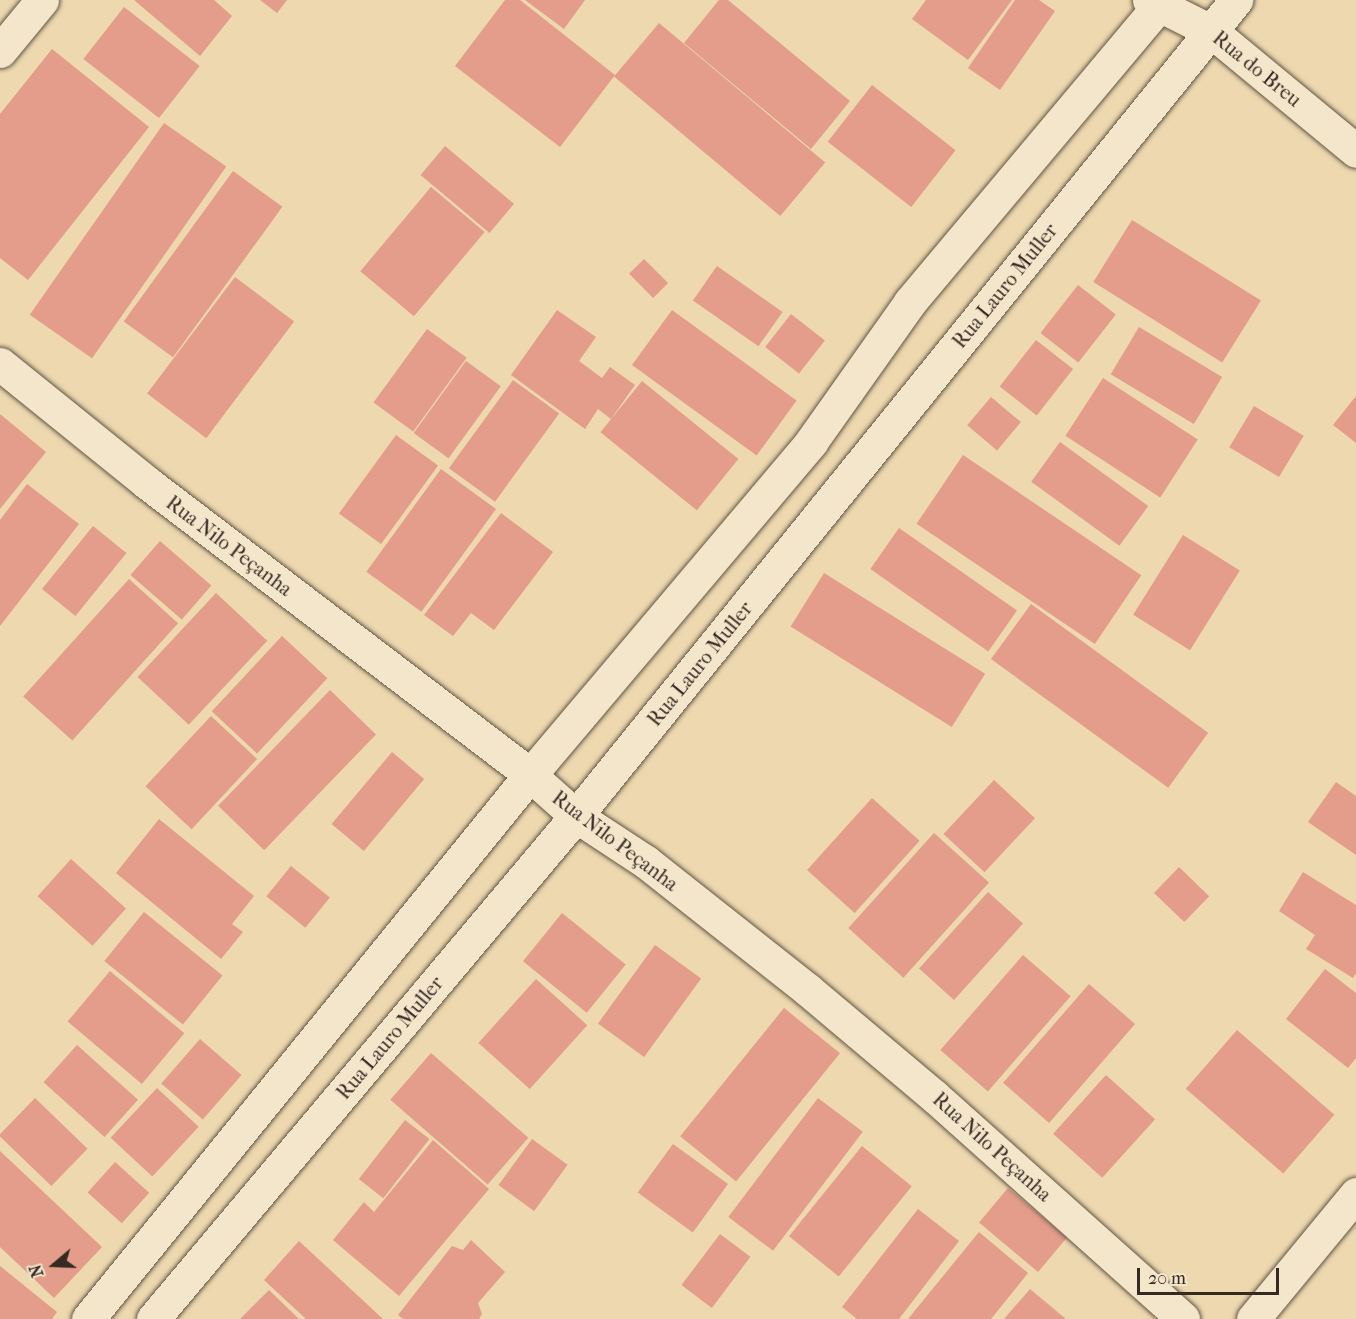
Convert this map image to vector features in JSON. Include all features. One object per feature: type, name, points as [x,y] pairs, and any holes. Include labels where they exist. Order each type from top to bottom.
[{"type":"street","points":[[0,51],[42,0]]},
{"type":"street","name":"Rua Lauro Muller","points":[[153,1319],[576,816],[1236,0]]},
{"type":"street","points":[[88,1319],[530,775],[811,442],[910,302],[1157,2]]},
{"type":"street","name":"Rua do Breu","points":[[1157,2],[1211,31],[1356,151]]},
{"type":"street","name":"Rua Nilo Peçanha","points":[[0,364],[146,482],[530,775],[576,816],[646,862],[808,990],[934,1096],[1183,1319]]},
{"type":"street","points":[[1252,1319],[1356,1194]]},
{"type":"building","points":[[134,0],[214,0],[232,16],[200,56]]},
{"type":"building","points":[[260,0],[287,0],[277,13]]},
{"type":"building","points":[[505,0],[520,0],[615,75],[560,147],[455,66]]},
{"type":"building","points":[[525,0],[585,0],[564,29]]},
{"type":"building","points":[[719,0],[728,0],[850,101],[811,149],[684,43]]},
{"type":"building","points":[[926,0],[1012,0],[968,60],[912,19]]},
{"type":"building","points":[[1015,0],[1039,0],[1055,11],[1000,90],[968,68]]},
{"type":"building","points":[[124,7],[200,66],[159,118],[83,59]]},
{"type":"building","points":[[659,23],[825,162],[780,216],[614,77]]},
{"type":"building","points":[[52,49],[149,127],[28,280],[0,258],[0,114]]},
{"type":"building","points":[[872,85],[956,150],[911,207],[828,142]]},
{"type":"building","points":[[164,123],[226,167],[92,358],[30,315]]},
{"type":"building","points":[[445,146],[514,204],[490,233],[421,175]]},
{"type":"building","points":[[233,171],[282,207],[173,357],[124,321]]},
{"type":"building","points":[[431,187],[485,232],[414,316],[360,271]]},
{"type":"building","points":[[1132,220],[1261,301],[1222,362],[1093,282]]},
{"type":"building","points":[[644,259],[668,283],[653,298],[629,274]]},
{"type":"building","points":[[717,266],[783,312],[758,346],[693,300]]},
{"type":"building","points":[[235,277],[294,322],[206,438],[147,394]]},
{"type":"building","points":[[1078,285],[1116,315],[1078,363],[1040,333]]},
{"type":"building","points":[[557,310],[596,337],[579,361],[602,378],[610,367],[635,385],[611,419],[598,409],[585,429],[511,375]]},
{"type":"building","points":[[672,310],[797,401],[757,456],[632,365]]},
{"type":"building","points":[[791,314],[825,340],[799,374],[765,347]]},
{"type":"building","points":[[1139,327],[1222,377],[1194,424],[1111,374]]},
{"type":"building","points":[[427,329],[467,358],[413,431],[374,403]]},
{"type":"building","points":[[1036,340],[1073,369],[1037,415],[1000,386]]},
{"type":"building","points":[[466,361],[501,386],[448,458],[414,433]]},
{"type":"building","points":[[1103,378],[1198,440],[1160,497],[1065,436]]},
{"type":"building","points":[[513,380],[559,414],[495,502],[449,468]]},
{"type":"building","points":[[642,381],[738,459],[697,510],[600,432]]},
{"type":"building","points":[[1356,396],[1356,443],[1333,425]]},
{"type":"building","points":[[991,397],[1021,422],[997,450],[967,425]]},
{"type":"building","points":[[1254,406],[1304,436],[1279,477],[1229,447]]},
{"type":"building","points":[[0,414],[46,452],[0,509]]},
{"type":"building","points":[[396,435],[438,466],[381,544],[339,513]]},
{"type":"building","points":[[1060,442],[1148,506],[1119,546],[1031,482]]},
{"type":"building","points":[[963,455],[1141,575],[1095,644],[917,524]]},
{"type":"building","points":[[441,469],[496,509],[421,612],[366,572]]},
{"type":"building","points":[[27,484],[79,524],[0,626],[0,520]]},
{"type":"building","points":[[501,513],[553,552],[494,630],[471,613],[453,636],[424,615]]},
{"type":"building","points":[[93,526],[126,553],[75,616],[42,589]]},
{"type":"building","points":[[899,528],[1017,611],[988,652],[870,569]]},
{"type":"building","points":[[1183,535],[1240,571],[1190,650],[1133,615]]},
{"type":"building","points":[[160,541],[211,586],[182,620],[130,575]]},
{"type":"building","points":[[824,573],[985,674],[952,727],[791,626]]},
{"type":"building","points":[[129,579],[178,623],[72,741],[23,696]]},
{"type":"building","points":[[216,593],[267,641],[189,725],[138,677]]},
{"type":"building","points":[[1031,604],[1208,733],[1168,788],[991,659]]},
{"type":"building","points":[[282,636],[327,678],[257,754],[212,711]]},
{"type":"building","points":[[330,690],[376,734],[264,850],[218,806]]},
{"type":"building","points":[[211,716],[257,759],[192,829],[146,786]]},
{"type":"building","points":[[392,752],[424,779],[364,851],[332,824]]},
{"type":"building","points":[[994,780],[1035,818],[984,872],[944,834]]},
{"type":"building","points":[[1336,782],[1356,796],[1356,855],[1308,822]]},
{"type":"building","points":[[872,798],[920,841],[855,913],[807,870]]},
{"type":"building","points":[[159,819],[254,896],[232,924],[243,932],[221,959],[116,873]]},
{"type":"building","points":[[934,833],[989,883],[903,978],[848,928]]},
{"type":"building","points":[[71,859],[126,909],[93,946],[38,896]]},
{"type":"building","points":[[291,866],[330,897],[305,928],[266,896]]},
{"type":"building","points":[[1179,867],[1209,896],[1184,922],[1154,893]]},
{"type":"building","points":[[1303,872],[1356,905],[1356,973],[1353,978],[1306,949],[1315,935],[1279,911]]},
{"type":"building","points":[[988,892],[1023,923],[954,1000],[919,969]]},
{"type":"building","points":[[144,912],[222,976],[183,1025],[104,961]]},
{"type":"building","points":[[562,913],[626,965],[587,1013],[523,961]]},
{"type":"building","points":[[655,945],[701,979],[644,1057],[598,1023]]},
{"type":"building","points":[[1023,955],[1071,996],[988,1091],[940,1050]]},
{"type":"building","points":[[1325,969],[1356,993],[1356,1058],[1348,1068],[1286,1019]]},
{"type":"building","points":[[110,971],[184,1033],[142,1084],[68,1022]]},
{"type":"building","points":[[536,979],[587,1025],[530,1089],[478,1043]]},
{"type":"building","points":[[1089,984],[1135,1024],[1049,1123],[1003,1083]]},
{"type":"building","points":[[784,1008],[840,1053],[736,1182],[680,1136]]},
{"type":"building","points":[[1237,1030],[1334,1115],[1283,1173],[1186,1089]]},
{"type":"building","points":[[200,1039],[242,1075],[203,1120],[161,1084]]},
{"type":"building","points":[[77,1045],[138,1100],[104,1137],[44,1082]]},
{"type":"building","points":[[431,1053],[528,1138],[488,1184],[390,1100]]},
{"type":"building","points":[[1106,1075],[1155,1119],[1102,1178],[1053,1134]]},
{"type":"building","points":[[157,1088],[199,1127],[152,1177],[111,1138]]},
{"type":"building","points":[[35,1098],[88,1149],[51,1186],[0,1136]]},
{"type":"building","points":[[818,1098],[863,1132],[773,1251],[728,1217]]},
{"type":"building","points":[[405,1120],[429,1139],[383,1198],[359,1179]]},
{"type":"building","points":[[532,1139],[568,1165],[534,1211],[498,1185]]},
{"type":"building","points":[[433,1140],[489,1189],[399,1296],[333,1240],[364,1202],[374,1212]]},
{"type":"building","points":[[673,1144],[728,1184],[693,1233],[638,1193]]},
{"type":"building","points":[[862,1146],[912,1186],[839,1276],[789,1236]]},
{"type":"building","points":[[0,1151],[102,1247],[54,1298],[0,1247]]},
{"type":"building","points":[[115,1162],[149,1193],[122,1223],[88,1192]]},
{"type":"building","points":[[1008,1188],[1067,1237],[1038,1272],[979,1222]]},
{"type":"building","points":[[918,1209],[959,1241],[899,1319],[857,1319],[842,1307]]},
{"type":"building","points":[[979,1232],[1028,1273],[991,1319],[908,1319]]},
{"type":"building","points":[[720,1234],[750,1257],[712,1308],[681,1285]]},
{"type":"building","points":[[471,1240],[505,1272],[478,1303],[482,1314],[479,1319],[403,1319],[398,1315],[452,1246],[463,1250]]},
{"type":"building","points":[[299,1241],[383,1319],[306,1319],[264,1280]]},
{"type":"building","points":[[0,1266],[57,1312],[52,1319],[0,1319]]},
{"type":"building","points":[[1030,1289],[1066,1319],[1004,1319]]},
{"type":"building","points":[[269,1290],[299,1319],[240,1319]]}]
